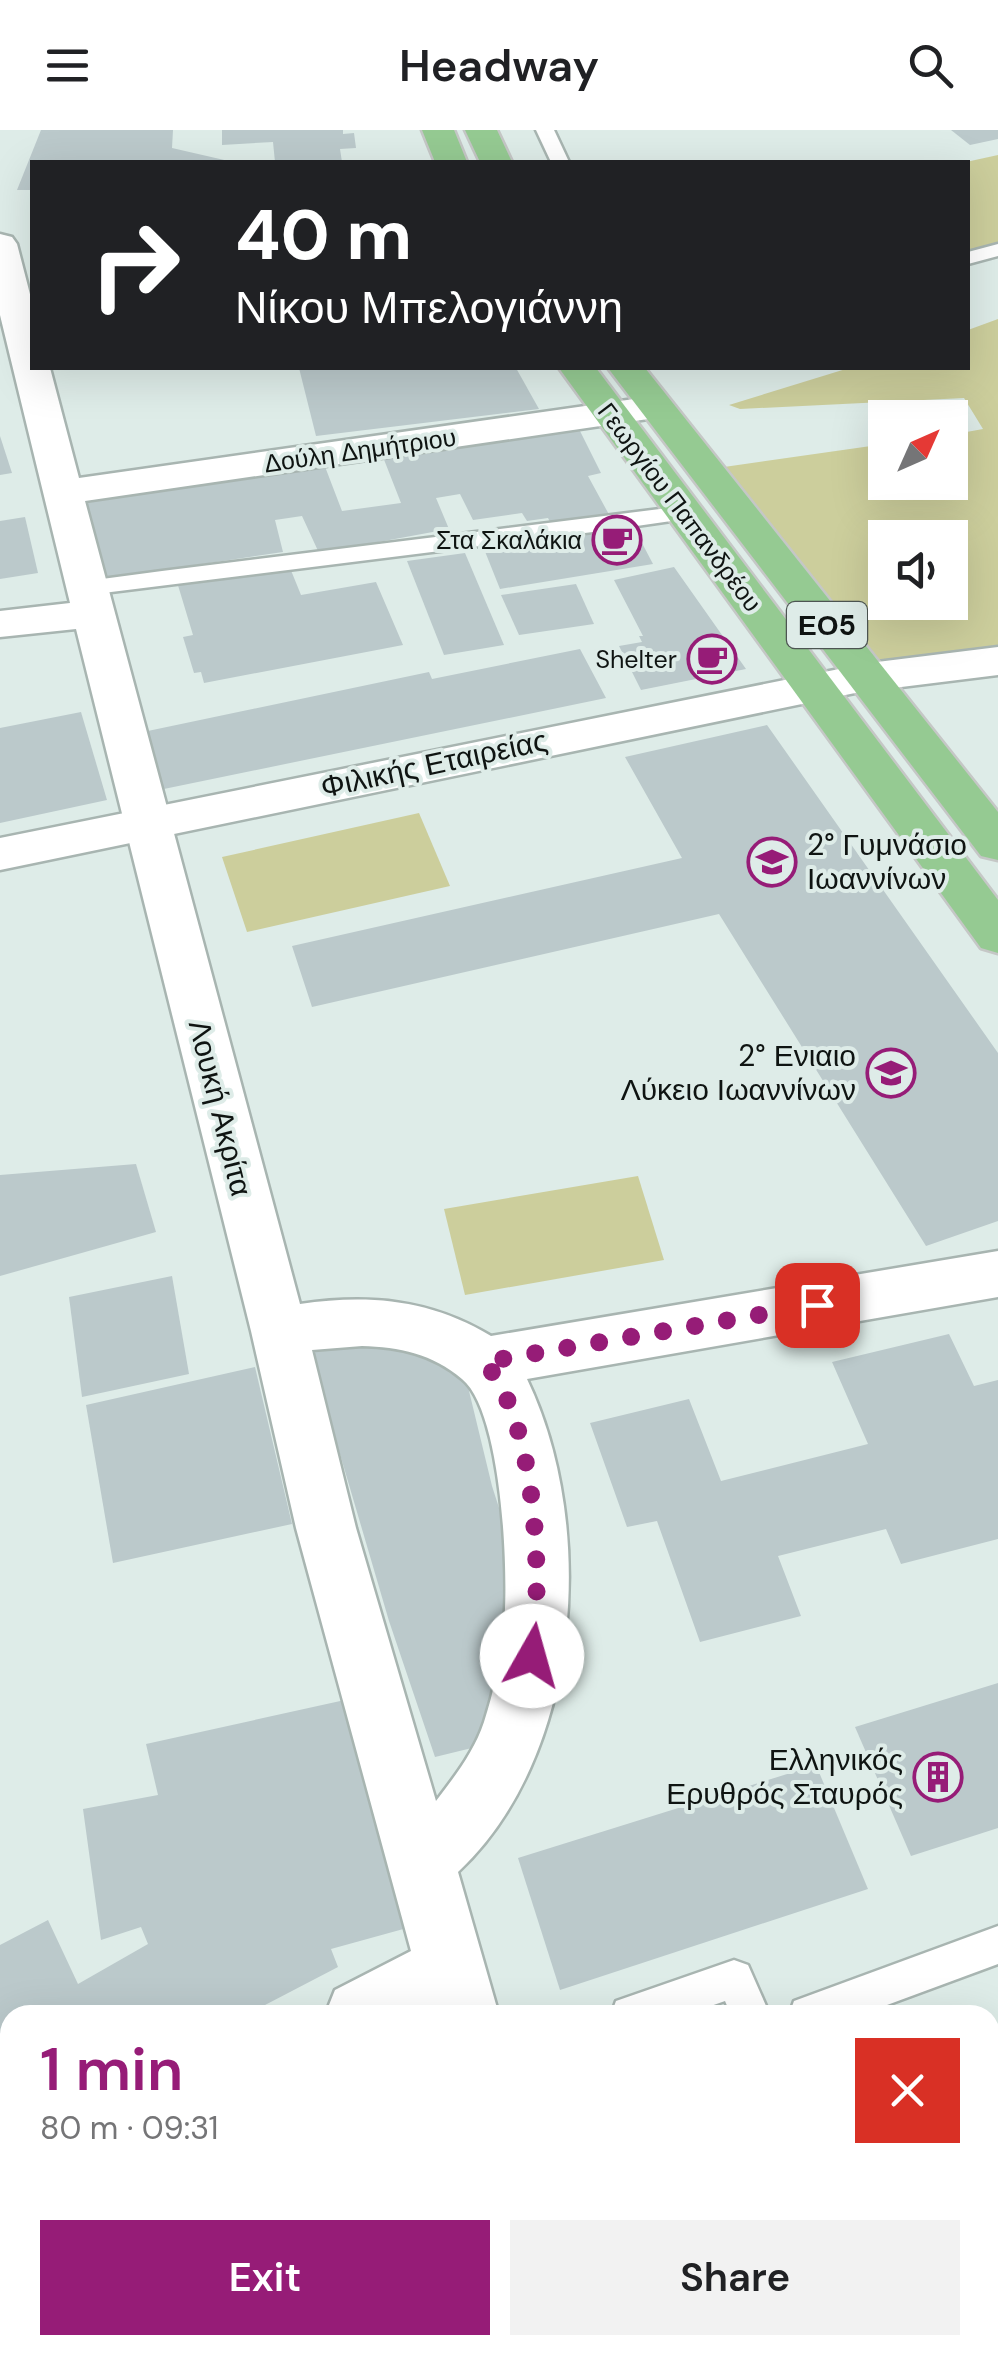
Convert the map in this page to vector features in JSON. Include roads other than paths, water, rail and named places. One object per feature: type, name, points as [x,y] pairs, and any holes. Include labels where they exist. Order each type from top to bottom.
[{"type":"main road","points":[[438,130],[451,160]]},
{"type":"main road","points":[[481,130],[495,160]]},
{"type":"main road","name":"Γεωργίου Παπανδρέου","points":[[578,370],[998,935]]},
{"type":"main road","name":"Γεωργίου Παπανδρέου","points":[[627,370],[998,844]]},
{"type":"street","name":"Λουκή Ακρίτα","points":[[0,244],[30,360]]},
{"type":"street","name":"Λουκή Ακρίτα","points":[[33,370],[224,1130],[280,1331],[326,1528],[457,1992]]},
{"type":"street","name":"Δούλη Δημήτριου","points":[[64,492],[655,407]]},
{"type":"street","points":[[0,624],[90,601]]},
{"type":"street","name":"Φιλικής Εταιρείας","points":[[0,854],[814,686],[998,661]]},
{"type":"street","points":[[484,1362],[998,1274]]},
{"type":"street","points":[[280,1331],[350,1322],[392,1323],[433,1330],[484,1362],[506,1391],[526,1475],[538,1559],[538,1616],[522,1700],[495,1774],[448,1841],[420,1862]]},
{"type":"street","points":[[402,2005],[457,1992]]},
{"type":"lane","points":[[545,130],[559,160]]},
{"type":"lane","points":[[970,257],[998,250]]},
{"type":"lane","points":[[90,601],[280,560],[405,550],[684,514]]},
{"type":"lane","points":[[835,2005],[998,1945]]},
{"type":"lane","points":[[659,2005],[734,1979],[746,2005]]},
{"type":"place","name":"Στα Σκαλάκια","points":[[617,540]]},
{"type":"place","name":"Shelter","points":[[712,659]]},
{"type":"place","name":"2° Γυμνάσιο Ιωαννίνων","points":[[772,862]]},
{"type":"place","name":"2° Ενιαιο Λύκειο Ιωαννίνων","points":[[891,1073]]},
{"type":"place","name":"Ελληνικός Ερυθρός Σταυρός","points":[[938,1777]]}]
